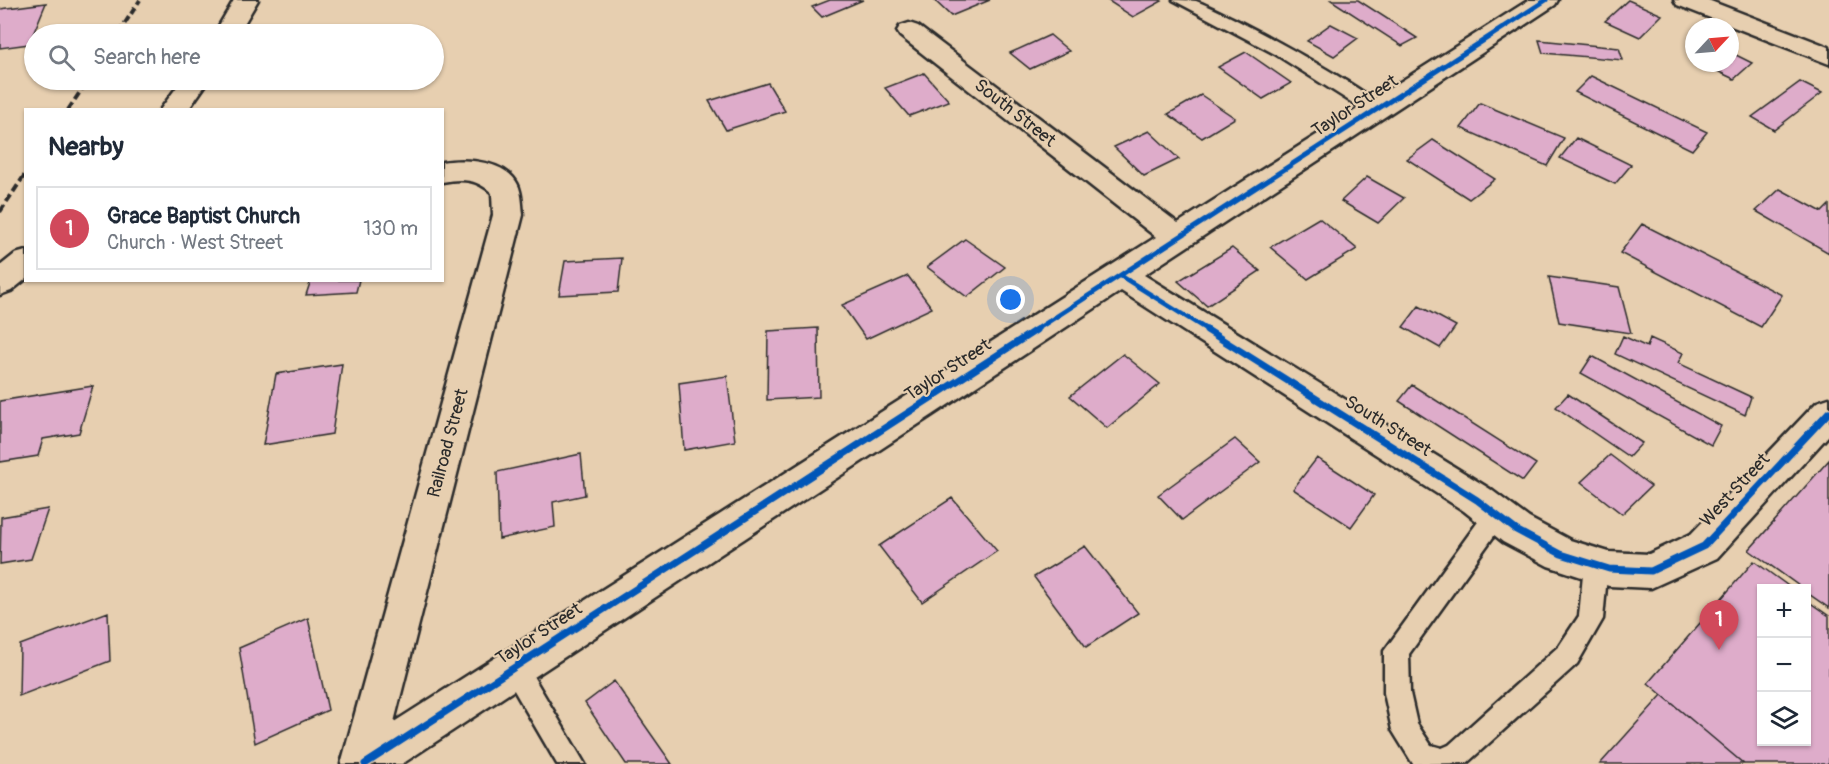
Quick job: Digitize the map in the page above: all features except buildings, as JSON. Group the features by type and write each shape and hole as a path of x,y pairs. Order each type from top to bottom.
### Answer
{"street":[{"path":"232,24 246,0"},
{"name":"Taylor Street","path":"364,764 1546,0"},
{"path":"1686,0 1829,56"},
{"name":"South Street","path":"909,31 1178,239"},
{"path":"175,108 188,90"},
{"name":"Railroad Street","path":"364,764 508,215 506,190 488,173 459,169 444,172"},
{"path":"0,283 24,264"},
{"name":"South Street","path":"1120,276 1477,500 1516,530 1561,554 1609,569 1651,571"},
{"name":"West Street","path":"1651,571 1704,546 1725,520 1829,412"}],"lane":[{"path":"1181,0 1237,25 1313,68 1376,110"},
{"path":"1496,515 1396,651 1397,693 1405,730 1423,756 1443,762 1458,754 1568,655 1591,619 1596,564"},
{"path":"514,668 572,764"}],"railway":[{"path":"124,24 140,0"},
{"path":"69,108 81,90"},
{"path":"0,212 24,176"}],"cycle path":[{"path":"365,764 1546,0"},
{"path":"1121,276 1477,500 1516,530 1561,554 1609,569 1651,571 1704,546 1829,412"}],"place":[{"name":"Grace Baptist Church","path":"1719,650"}]}
